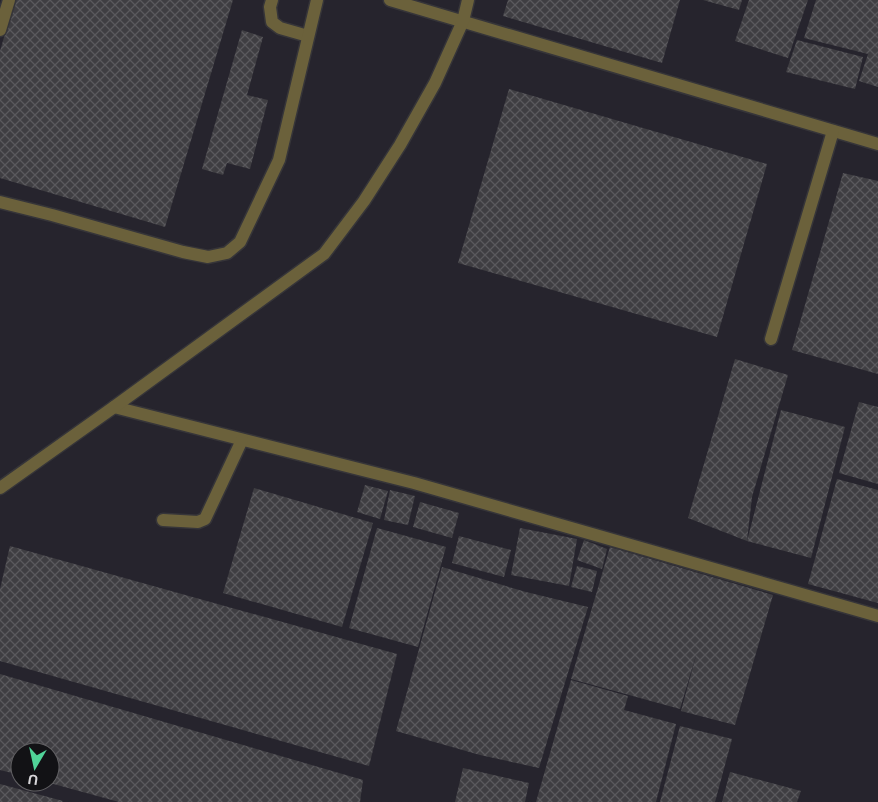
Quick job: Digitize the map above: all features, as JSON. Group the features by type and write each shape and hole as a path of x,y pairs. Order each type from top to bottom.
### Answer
{"lane":[{"path":"0,30 9,0"},
{"path":"272,0 270,7 272,22 280,28 308,36"},
{"path":"0,202 183,252 208,257 227,253 240,242 279,160 317,0"},
{"path":"390,0 878,144"},
{"path":"0,488 114,408 324,254 364,201 400,145 435,83 463,21 468,0"},
{"path":"770,339 833,131"},
{"path":"114,408 404,480 878,616"},
{"path":"163,520 198,522 205,519 242,440"}],"shaded area":[{"path":"0,0 878,0 878,802 0,802"}],"building":[{"path":"15,0 233,0 165,227 0,178 0,51"},
{"path":"508,0 680,0 662,63 503,16"},
{"path":"703,0 742,0 739,10"},
{"path":"749,0 808,0 788,58 735,41"},
{"path":"816,0 878,0 878,87 859,81 868,54 804,38"},
{"path":"242,30 263,37 247,95 268,100 250,169 227,163 223,175 202,169"},
{"path":"797,40 863,57 855,89 786,72"},
{"path":"509,89 767,164 717,337 458,263"},
{"path":"843,173 878,181 878,374 792,350"},
{"path":"735,359 788,375 752,497 747,541 688,518"},
{"path":"859,402 878,407 878,484 839,473"},
{"path":"781,410 845,427 811,558 747,541"},
{"path":"837,479 878,490 878,603 808,584"},
{"path":"365,485 388,491 380,519 357,512"},
{"path":"254,488 373,523 342,627 223,593"},
{"path":"390,490 415,496 408,525 384,520"},
{"path":"420,502 459,513 452,538 413,527"},
{"path":"377,528 446,547 418,647 349,628"},
{"path":"520,528 577,539 569,586 511,575"},
{"path":"459,536 511,550 504,577 452,563"},
{"path":"584,540 607,549 602,569 577,560"},
{"path":"10,546 397,654 369,766 0,661 0,589"},
{"path":"610,547 773,595 735,725 681,711 697,652 680,709 571,679"},
{"path":"577,566 597,571 592,592 571,587"},
{"path":"442,567 526,592 588,607 539,768 480,755 396,731"},
{"path":"0,674 363,780 360,802 119,802 60,786 60,742 10,742 10,772 0,770"},
{"path":"571,680 628,696 624,710 676,724 656,802 536,802"},
{"path":"680,726 732,739 715,802 660,802"},
{"path":"463,768 529,783 525,802 455,802"},
{"path":"730,772 801,791 797,802 722,802"},
{"path":"0,784 10,787 10,792 30,792 63,801 62,802 0,802"}]}
